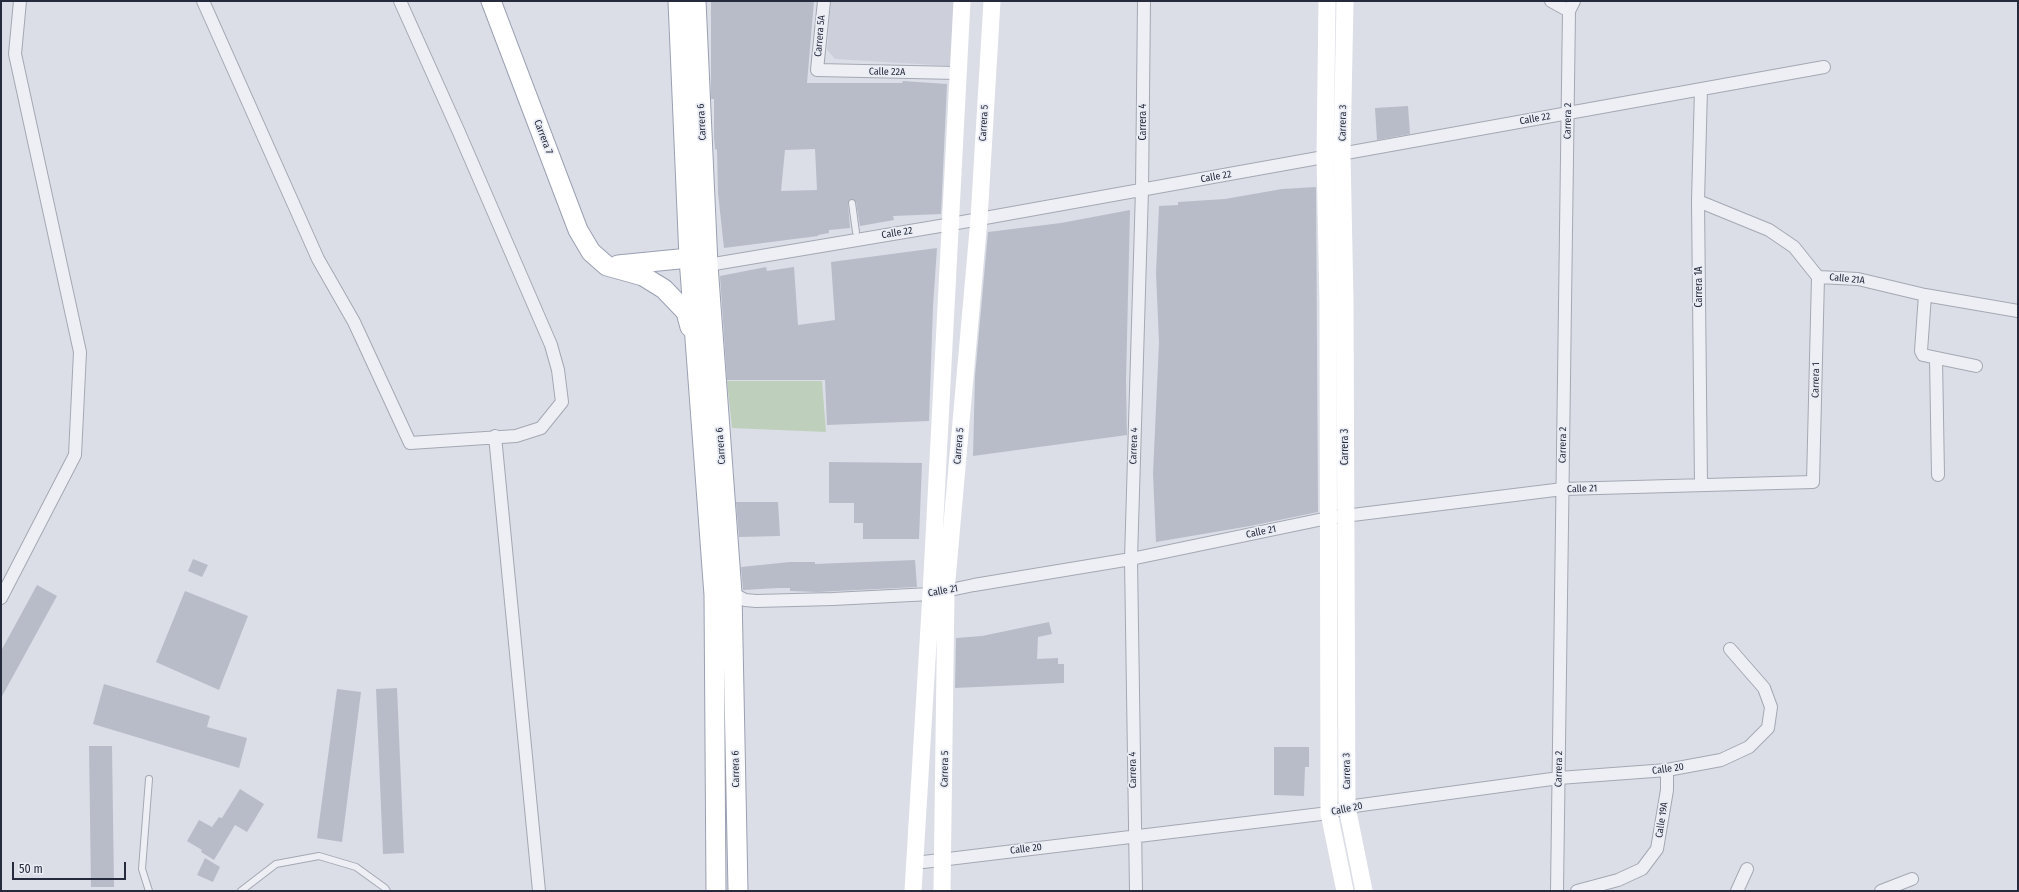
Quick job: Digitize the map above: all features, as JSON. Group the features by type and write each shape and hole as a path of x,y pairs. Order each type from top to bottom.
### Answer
{"main road":[{"name":"Carrera 7","path":"491,1 578,230 591,252 607,266"},
{"name":"Carrera 6","path":"678,1 689,258 696,346 723,594 716,891"},
{"name":"Carrera 6","path":"696,1 738,891"},
{"name":"Calle 22","path":"607,266 689,258 708,265"},
{"path":"607,266 643,276 664,289 686,312 696,346"}],"street":[{"path":"1,598 74,455 80,352 15,54 20,1"},
{"path":"203,1 318,259 354,322 410,443 495,436 516,436 541,428 562,402 558,370 548,338 458,130 400,1"},
{"name":"Carrera 5A","path":"817,70 824,1"},
{"name":"Carrera 5","path":"942,891 944,859 939,592 950,225 962,1"},
{"name":"Carrera 5","path":"913,891 939,592 979,219 992,1"},
{"name":"Carrera 4","path":"1136,891 1131,559 1142,190 1144,1"},
{"name":"Carrera 3","path":"1327,1 1325,157 1328,303 1328,518 1347,807 1364,891"},
{"name":"Carrera 3","path":"1344,1 1345,39 1342,154 1345,301 1345,516 1329,813 1345,891"},
{"path":"1551,1 1571,6"},
{"name":"Carrera 2","path":"1557,891 1568,113 1571,6"},
{"path":"1327,39 1345,39"},
{"name":"Calle 22","path":"708,265 950,225 1700,89 1824,68"},
{"name":"Calle 22A","path":"817,70 958,73"},
{"name":"Carrera 1A","path":"1700,89 1698,201 1701,486"},
{"name":"Calle 21A","path":"1698,201 1769,230 1794,247 1818,277 1858,279 1925,294 2018,311"},
{"name":"Carrera 1","path":"1813,482 1818,277"},
{"path":"1925,294 1921,351 1926,357 1976,366"},
{"path":"1328,303 1345,301"},
{"path":"1936,359 1938,474"},
{"path":"1328,423 1345,420"},
{"path":"495,436 539,891"},
{"name":"Calle 21","path":"723,594 756,601 833,599 939,592 1131,559 1328,518 1563,489 1813,482"},
{"name":"Calle 20","path":"915,863 1329,813 1347,807 1559,778 1667,770 1720,760 1749,747 1768,728 1771,708 1764,688 1730,649"},
{"name":"Calle 19A","path":"1577,891 1618,880 1642,869 1657,849 1667,790 1667,770"},
{"path":"1737,891 1747,869"},
{"path":"1881,891 1912,879"}],"lane":[{"path":"852,203 856,232"},
{"path":"149,779 142,869 149,891"},
{"path":"241,891 276,864 319,856 356,867 387,891"}],"shaded area":[{"path":"831,1 954,1 951,66 835,59 827,50"}],"green space":[{"path":"727,381 822,381 826,432 732,428"}],"building":[{"path":"711,1 814,1 807,83 902,83 903,81 947,84 941,214 893,216 894,220 860,226 856,202 851,199 848,203 850,228 829,230 829,233 818,236 724,248 718,193 717,150 715,149 714,138 714,99 711,99","holes":["815,149 817,190 781,191 785,150"]},
{"path":"1408,106 1410,134 1377,140 1375,108"},
{"path":"1316,187 1318,512 1250,526 1156,542 1153,474 1159,342 1156,273 1159,206 1178,205 1178,202 1225,199 1282,189"},
{"path":"1130,210 1126,381 1127,435 973,456 975,376 988,232 1061,223"},
{"path":"937,248 933,306 929,421 827,425 825,380 727,380 720,276 766,267 767,271 794,267 798,325 835,320 831,262"},
{"path":"829,462 922,463 919,539 863,539 863,523 854,523 854,503 829,503"},
{"path":"736,502 778,502 780,536 739,537"},
{"path":"193,559 208,565 202,577 188,571"},
{"path":"915,560 917,587 818,592 790,591 790,588 743,590 741,567 790,562 815,562 815,564"},
{"path":"37,585 57,596 1,698 1,651"},
{"path":"185,591 248,616 219,690 156,662"},
{"path":"1049,622 1052,634 1038,637 1037,659 1058,658 1058,664 1064,664 1064,683 955,688 956,638 982,636"},
{"path":"104,684 210,716 207,727 247,738 239,768 93,724"},
{"path":"397,688 404,853 383,854 376,689"},
{"path":"337,689 361,692 342,842 317,838"},
{"path":"89,746 112,746 114,887 91,887"},
{"path":"1274,747 1309,747 1309,767 1305,767 1304,796 1274,795"},
{"path":"240,789 264,804 247,832 235,825 214,860 201,852 202,850 187,841 199,820 212,827 219,817 222,818"},
{"path":"205,858 220,867 213,882 197,875"}]}
